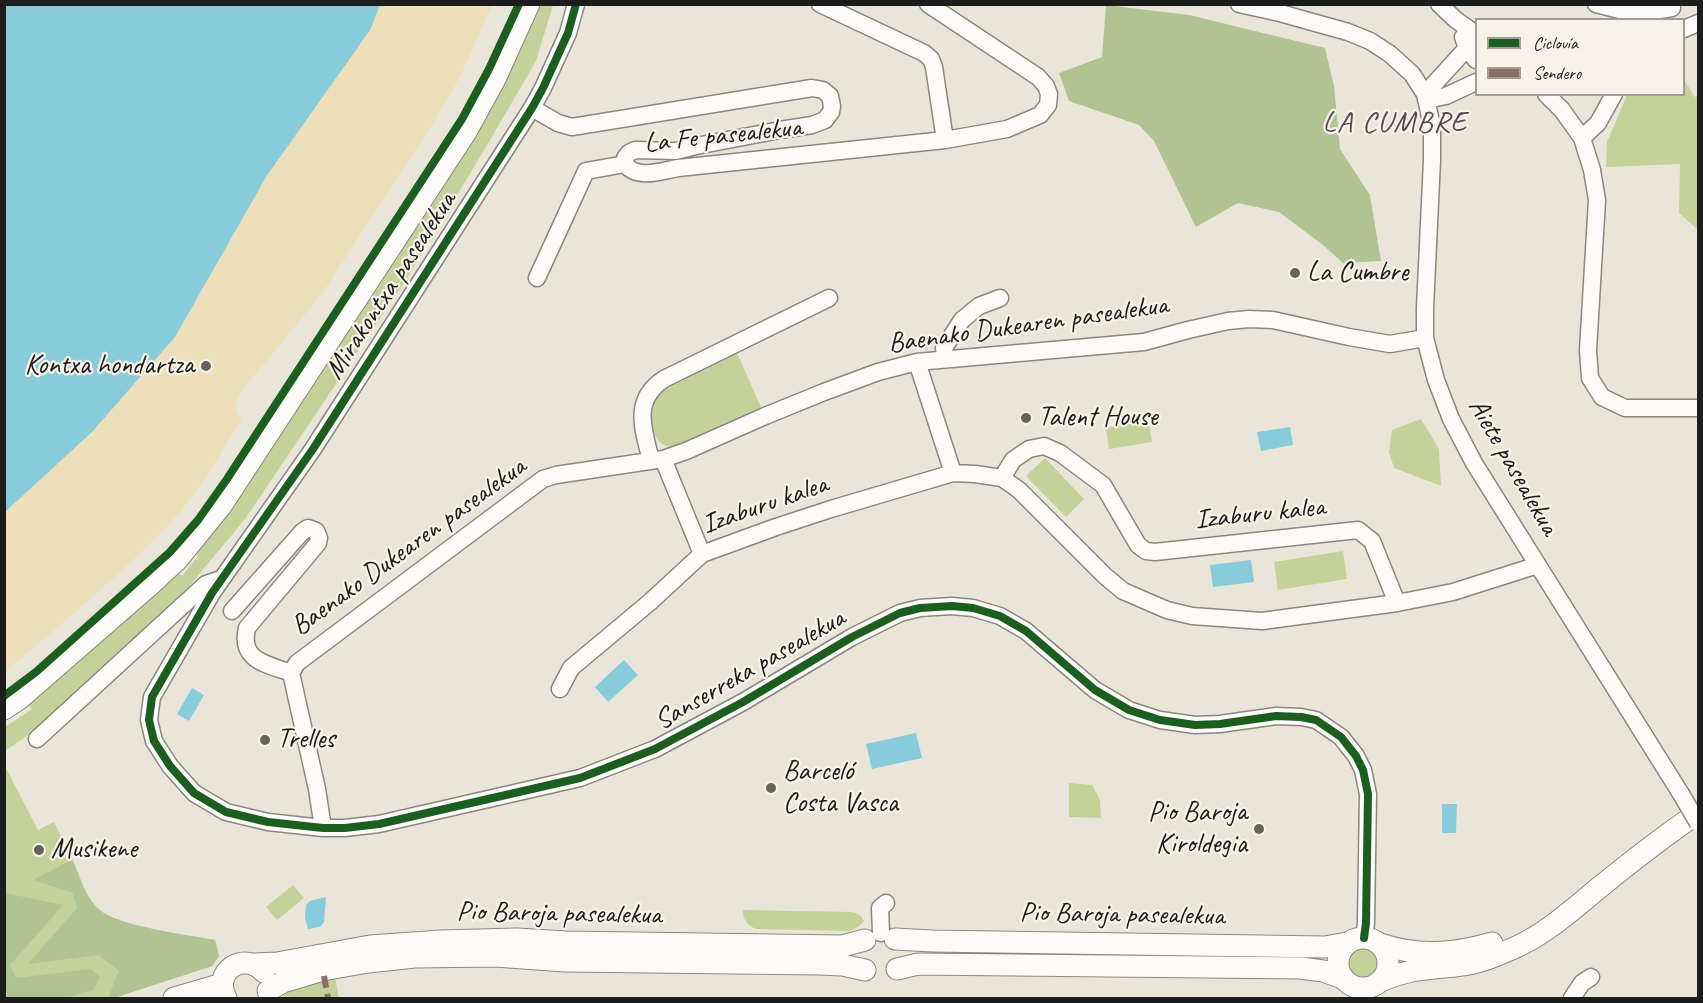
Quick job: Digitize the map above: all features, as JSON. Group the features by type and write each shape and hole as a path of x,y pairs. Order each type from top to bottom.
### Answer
{"main road":[{"name":"Mirakontxa pasealekua","path":"4,709 19,699 151,584 178,558 221,506 466,132 495,79 529,4"},
{"name":"Pio Baroja pasealekua","path":"224,991 223,978 231,968 242,963 277,963 370,946 441,941 517,939 566,942 842,945 881,937 915,941 1325,947 1364,942 1409,952 1441,952 1479,946 1514,935 1529,927 1551,913 1613,863 1690,797"},
{"path":"1381,981 1389,962 1388,956 1364,942 1340,954 1338,960 1340,972 1354,988 1368,988 1392,976 1414,970 1464,965 1500,954 1550,928 1645,850 1698,813"},
{"path":"881,937 899,943 902,959 897,969 881,977 870,974 860,961 860,950 881,937"},
{"name":"Pio Baroja pasealekua","path":"266,995 283,982 323,970 415,957 495,956 565,961 819,964 842,965 865,970"},
{"path":"254,964 267,978 266,995"},
{"name":"Pio Baroja pasealekua","path":"897,969 918,964 1301,968 1323,971 1354,988"},
{"path":"174,999 224,991"}],"street":[{"name":"Mirakontxa pasealekua","path":"37,739 206,584 222,579 313,449 532,108 568,33 576,4"},
{"path":"820,4 924,53 931,59 945,140"},
{"name":"La Fe pasealekua","path":"532,108 558,123 572,127 812,88 823,90 830,96 831,112 825,120 812,125 696,146 676,152 635,150 625,158 625,164 635,173 945,140 1008,129 1040,115 1048,105 1049,94 1046,86 1038,77 928,4"},
{"path":"1239,4 1281,13 1370,40 1412,74 1426,97"},
{"path":"1426,97 1446,72 1474,46 1456,20 1439,4"},
{"path":"1596,4 1635,14 1644,9 1672,8"},
{"path":"1412,74 1429,75 1446,72"},
{"path":"1426,97 1446,96 1470,85"},
{"path":"1431,126 1444,107 1470,85"},
{"path":"1548,96 1562,110 1582,138 1592,170 1597,200 1588,350 1590,378 1602,397 1625,408 1698,408"},
{"path":"1582,138 1598,123 1613,96"},
{"name":"Aiete pasealekua","path":"1426,97 1431,126 1432,160 1425,338 1436,380 1451,419 1474,463 1690,797 1698,823"},
{"path":"537,278 586,171 625,164"},
{"path":"702,554 643,426 642,412 647,395 653,386 664,379 829,298"},
{"path":"945,358 944,348 962,320 979,306 1000,298"},
{"name":"Baenako Dukearen pasealekua","path":"323,828 317,789 291,673 297,663 543,479 556,475 657,460 686,451 824,392 878,372 917,362 1144,342 1228,321 1249,320 1273,320 1390,344 1425,338"},
{"path":"917,362 953,473"},
{"name":"Izaburu kalea","path":"1002,478 1012,460 1029,449 1044,446 1060,453 1103,485 1138,544 1146,550 1155,552 1358,530 1372,541 1397,603"},
{"name":"Izaburu kalea","path":"560,689 571,668 650,602 702,554 809,516 953,473 1002,478 1019,490 1105,576 1124,591 1167,610 1192,616 1262,621 1397,603 1453,592 1538,565"},
{"path":"232,611 302,532 308,528 316,531 319,538 318,543 247,628 244,638 251,656 262,663 291,673"},
{"name":"Sanserreka pasealekua","path":"222,579 152,697 149,720 154,741 170,766 194,794 226,812 268,822 345,828 379,824 580,778 655,749 743,702 852,637 900,612 952,606 973,608 1000,616 1026,631 1095,690 1129,710 1160,720 1195,724 1220,724 1276,716 1301,717 1316,720 1341,737 1360,763 1368,794 1364,942"},
{"path":"881,937 880,908 886,903"},
{"path":"1572,999 1582,983 1591,977"}],"green space":[{"path":"537,5 553,5 536,61 406,280 245,519 176,602 41,726 5,751 5,727 32,709 28,703 176,572 182,576 198,556 196,552"},
{"path":"1106,5 1189,15 1325,48 1334,86 1340,149 1370,195 1381,261 1343,263 1279,212 1238,203 1196,227 1154,141 1139,125 1069,101 1059,73 1102,57"},
{"path":"1685,82 1695,97 1698,95 1698,230 1679,213 1680,164 1606,167 1607,142 1627,96 1685,96"},
{"path":"737,353 761,407 674,446 666,446 659,442 652,424 653,404 658,395"},
{"path":"1421,419 1439,449 1441,486 1394,468 1389,452 1392,430"},
{"path":"1148,420 1152,442 1109,449 1106,428"},
{"path":"1045,458 1084,499 1066,517 1026,476"},
{"path":"1343,551 1347,579 1278,590 1274,562"},
{"path":"4,764 38,830 54,822 86,892 99,909 108,915 136,925 215,940 219,956 212,966 114,998 5,998"},
{"path":"1069,783 1092,785 1100,800 1101,818 1069,817"},
{"path":"72,860 86,892 98,909 107,915 136,925 215,940 219,956 212,966 108,998 119,971 99,955 28,964 77,908 73,893 33,880"},
{"path":"293,885 304,898 277,920 266,907"},
{"path":"5,893 63,905 10,965 16,978 90,969 100,977 93,990 66,998 5,998"},
{"path":"743,910 851,912 862,917 864,921 849,931 756,929 746,922"},
{"path":"1363,946 1374,951 1379,962 1374,973 1363,978 1352,973 1347,962 1352,951"},
{"path":"335,976 339,998 282,998 293,986"}],"sand":[{"path":"232,5 492,5 460,77 430,128 321,295 238,395 236,408 242,420 191,498 171,522 131,561 5,672 4,404"}],"water":[{"path":"5,4 380,5 370,30 266,177 175,337 92,432 5,512"},
{"path":"1290,427 1293,445 1261,451 1257,432"},
{"path":"1251,560 1254,582 1213,587 1210,565"},
{"path":"624,660 638,675 608,702 595,687"},
{"path":"192,688 204,695 189,721 177,714"},
{"path":"916,733 922,758 872,769 866,744"},
{"path":"1442,804 1457,804 1456,833 1442,833"},
{"path":"326,897 324,922 320,927 308,929 305,918 306,905 310,901"}],"marked path":[{"path":"324,976 328,998"}],"cycle path":[{"path":"4,696 36,672 170,552 198,520 462,119 489,69 519,4"},
{"path":"576,4 568,33 532,108 313,449 212,593 152,697 149,720 154,741 170,766 194,793 226,812 268,822 323,828 379,824 580,778 655,749 743,702 852,637 900,613 920,608 952,606 973,608 1000,616 1026,631 1095,690 1129,710 1160,720 1195,725 1276,716 1301,717 1316,720 1341,737 1356,756 1363,770 1368,794 1364,938"}],"place":[{"name":"La Cumbre","path":"1295,273"},
{"name":"Kontxa hondartza","path":"206,366"},
{"name":"Talent House","path":"1026,418"},
{"name":"Trelles","path":"265,740"},
{"name":"Barceló Costa Vasca","path":"771,788"},
{"name":"Pio Baroja Kiroldegia","path":"1259,829"},
{"name":"Musikene","path":"39,850"}],"district":[{"name":"LA CUMBRE","path":"1395,123"}]}
